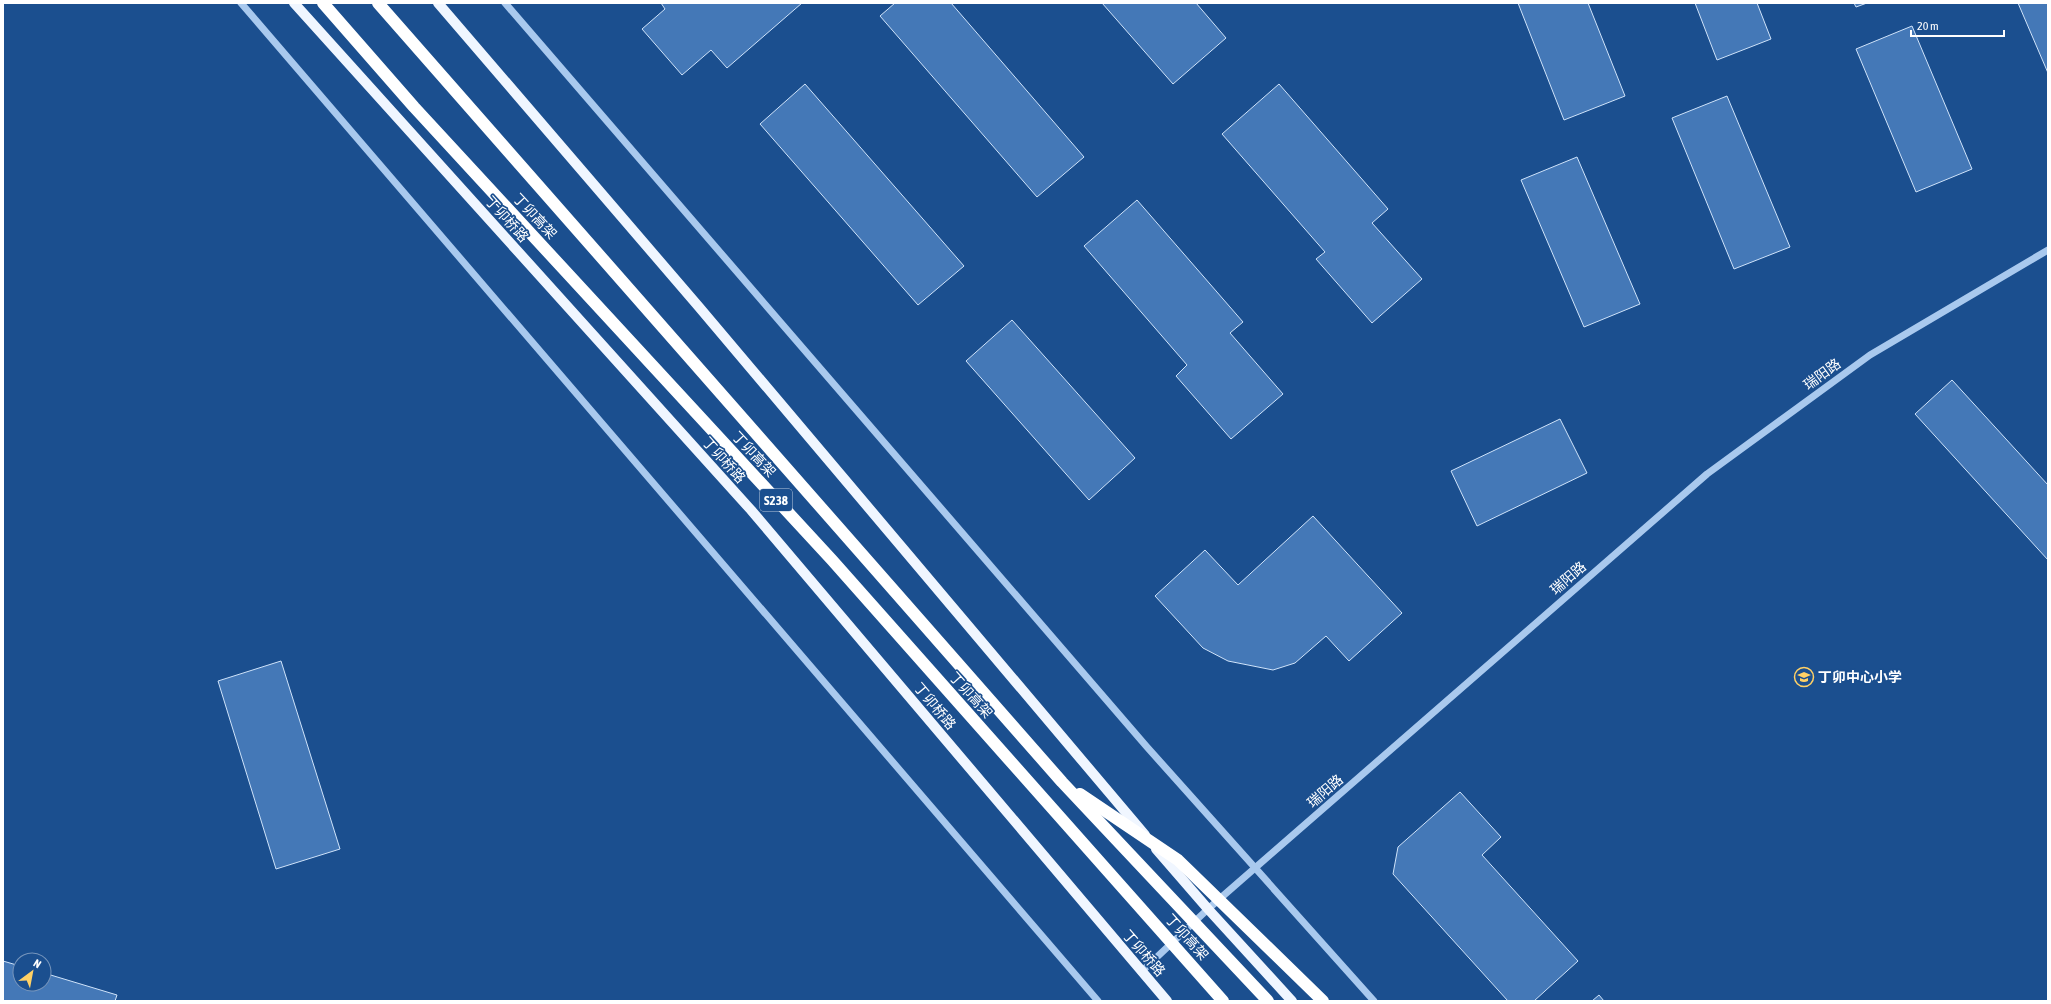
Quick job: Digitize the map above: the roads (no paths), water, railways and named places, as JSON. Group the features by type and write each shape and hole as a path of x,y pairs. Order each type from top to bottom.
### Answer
{"highway":[{"name":"丁卯高架","path":"323,3 414,107 832,560 1223,1001"},
{"name":"丁卯高架","path":"378,3 1062,782 1268,1001"},
{"path":"1062,782 1178,860 1323,1001"}],"main road":[{"name":"丁卯桥路","path":"294,3 750,510 1167,1001"},
{"path":"438,3 704,313 1208,909 1292,1001"}],"street":[{"path":"240,3 1098,1001"},
{"path":"505,3 1255,869 1374,1001"},
{"name":"瑞阳路","path":"1141,972 1208,909 1707,474 1870,355 2048,250"}],"place":[{"name":"丁卯中心小学","path":"1804,677"}]}
